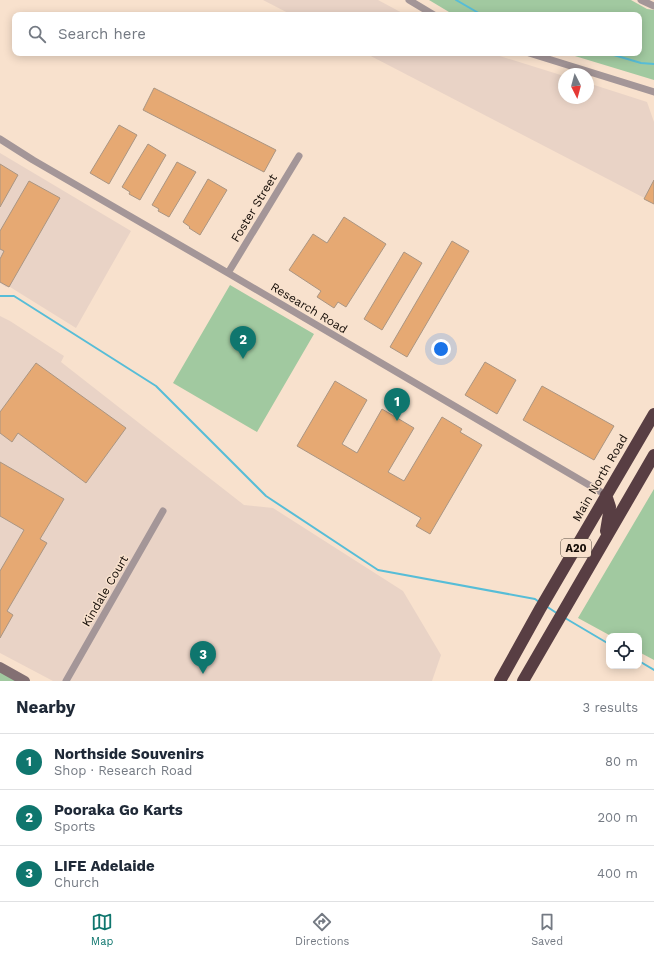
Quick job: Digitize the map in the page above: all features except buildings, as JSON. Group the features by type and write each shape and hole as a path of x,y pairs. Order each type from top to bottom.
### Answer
{"highway":[{"name":"Main North Road","path":"500,681 543,604 654,414"},
{"name":"A20","path":"523,681 654,455"},
{"path":"606,495 613,497 617,496 636,486"},
{"path":"605,538 610,507 606,495"}],"street":[{"path":"409,0 429,12"},
{"path":"641,0 654,6"},
{"path":"539,56 654,92"},
{"name":"Research Road","path":"0,139 32,160 228,273 606,495"},
{"name":"Foster Street","path":"228,273 299,156"},
{"name":"Kindale Court","path":"66,681 163,511"},
{"path":"0,667 25,681"}],"shaded area":[{"path":"263,0 378,0 400,12 286,12"},
{"path":"371,56 500,56 558,74 558,104 594,104 594,85 647,102 654,122 654,203"},
{"path":"0,153 131,231 76,328 10,287 6,287 0,283"},
{"path":"0,316 64,356 61,362 244,505 273,508 403,591 441,655 432,681 53,681 0,653"}],"green space":[{"path":"429,0 631,0 647,9 654,10 654,80 575,56 642,56 642,12 449,12"},
{"path":"230,285 314,334 257,432 173,383"},
{"path":"654,489 654,660 642,654 642,633 606,633 578,618"},
{"path":"0,666 25,681 0,681"}],"waterway":[{"path":"456,0 477,12"},
{"path":"617,56 641,63 654,64"},
{"path":"0,296 14,296 156,386 266,496 378,570 535,599 539,602"},
{"path":"546,606 558,614"},
{"path":"565,618 606,642"},
{"path":"642,663 654,670"}],"place":[{"name":"Pooraka Go Karts","path":"243,359"},
{"name":"Northside Souvenirs","path":"397,421"},
{"name":"LIFE Adelaide","path":"203,674"}]}
